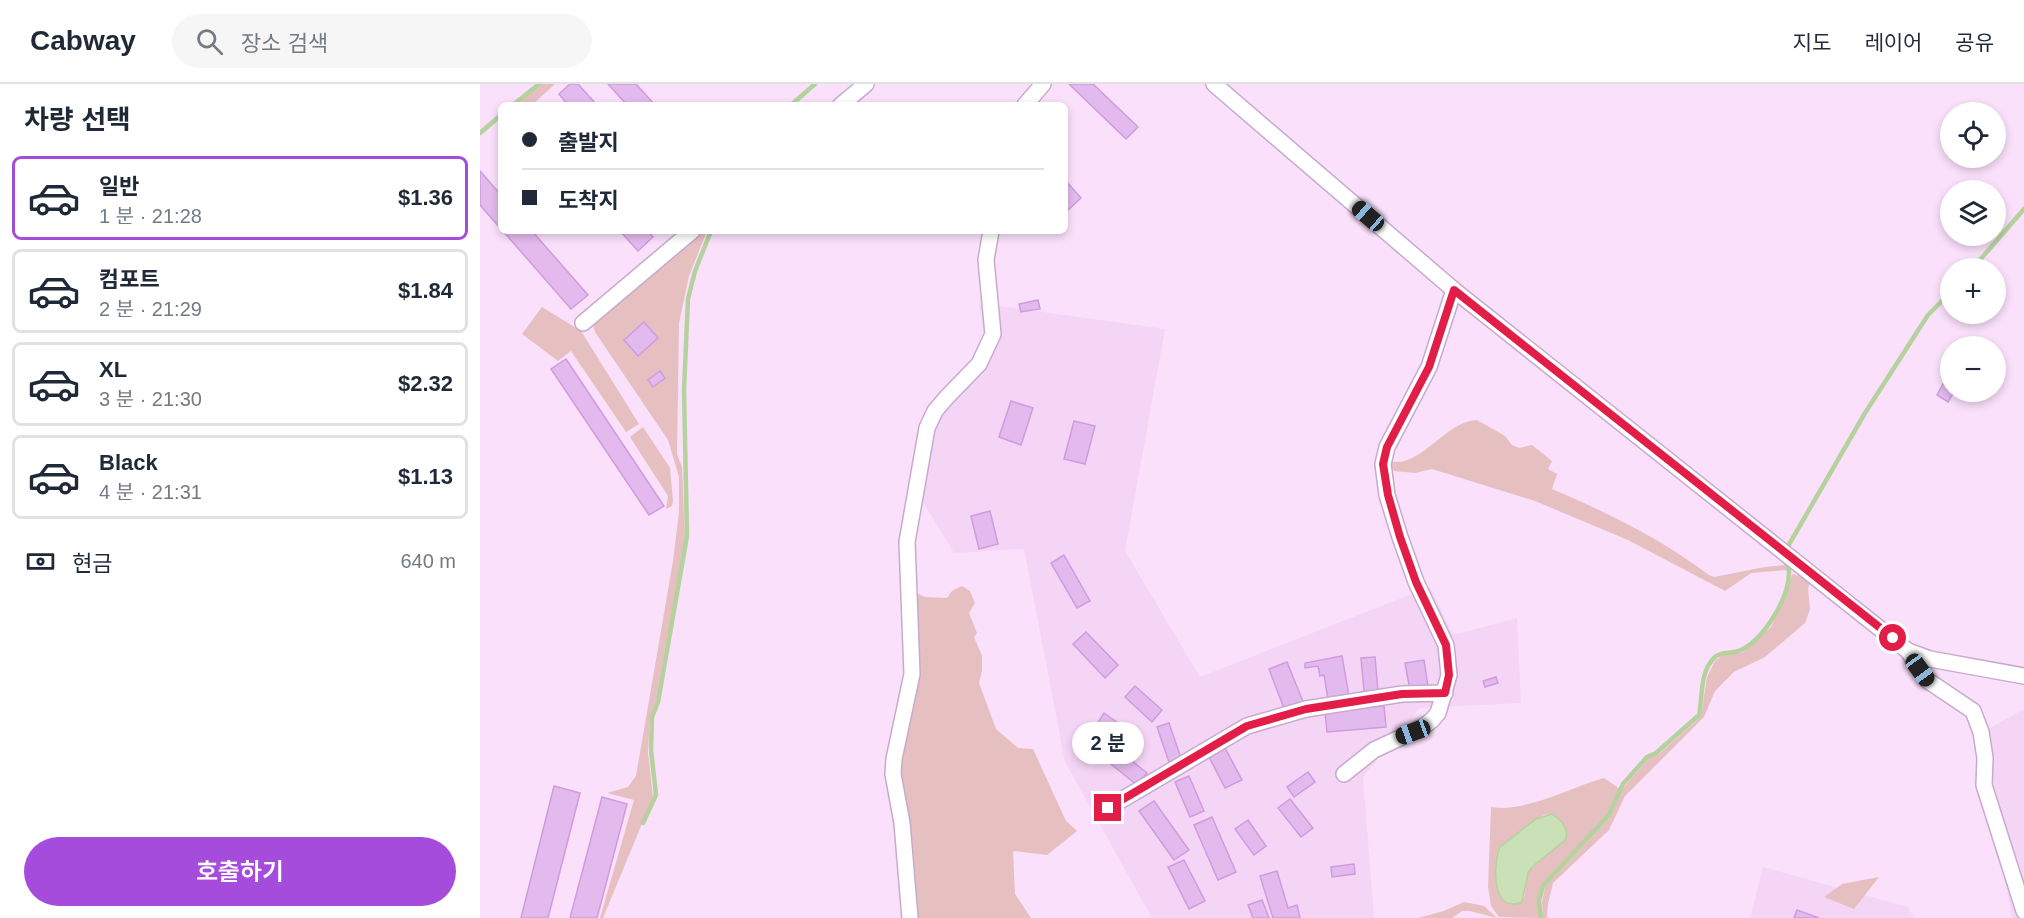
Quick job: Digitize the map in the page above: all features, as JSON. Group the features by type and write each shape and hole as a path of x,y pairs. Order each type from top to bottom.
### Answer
{"street":[{"path":"845,102 866,84"},
{"path":"1028,102 1043,84"},
{"path":"1214,84 1454,290 1908,651 1927,680 1973,711 1981,732 1985,758 1984,785 2024,911"},
{"path":"583,323 688,234"},
{"path":"910,918 902,824 893,774 894,759 912,674 907,542 927,428 935,411 980,364 993,334 986,260 990,234"},
{"path":"1344,774 1374,750 1423,727 1438,713 1445,693 1449,675 1446,645 1416,582 1400,537 1388,495 1383,464 1387,447 1429,367 1454,290"},
{"path":"1908,651 1930,659 2024,676"},
{"path":"1108,808 1247,726 1306,709 1402,694 1445,693"}],"shaded area":[{"path":"542,84 555,84 535,102 520,102"},
{"path":"698,234 706,234 689,276 679,323 677,454 682,467 685,538 656,702 650,717 648,752 653,797 603,918 600,918 634,800 607,793 628,787 636,776 673,561 679,512 679,477 668,440 595,332 593,325"},
{"path":"979,303 1165,329 1125,551 1200,677 1430,587 1453,635 1517,618 1521,703 1420,708 1363,777 1374,918 1152,918 1065,762 1024,549 954,553 911,482 927,412 986,351"},
{"path":"542,307 581,331 639,424 626,432 571,351 558,361 522,334"},
{"path":"1477,420 1505,436 1512,445 1519,448 1532,445 1552,461 1548,469 1557,474 1552,489 1633,527 1709,575 1714,577 1785,565 1787,570 1751,573 1725,591 1628,540 1535,501 1432,469 1415,473 1394,471 1387,461 1399,462 1411,459 1453,429"},
{"path":"643,427 670,468 673,501 672,506 666,509 668,496 630,437"},
{"path":"1792,574 1812,579 1808,588 1810,609 1805,623 1765,657 1734,672 1715,691 1704,717 1625,796 1609,830 1553,883 1547,918 1543,918 1542,902 1545,887 1611,816 1624,787 1649,758 1659,754 1697,720 1702,710 1707,677 1715,661 1724,654 1742,653 1771,627 1789,587"},
{"path":"962,586 970,591 975,603 969,613 977,633 974,637 982,656 979,683 996,729 1018,748 1033,749 1066,821 1077,831 1047,855 1013,851 1015,894 1031,918 915,918 898,780 912,591 925,597 947,598 952,591"},
{"path":"2024,709 2024,918 2012,918 1977,735"},
{"path":"1604,778 1620,789 1608,814 1542,885 1538,901 1540,918 1499,917 1491,906 1488,887 1491,807 1504,808 1533,803","holes":["1551,814 1540,859 1528,873 1524,899 1496,882 1498,852 1506,842 1544,815"]},
{"path":"1552,814 1565,829 1565,840 1532,867 1528,873 1522,902 1512,904 1504,901 1497,886 1496,875 1500,847 1536,819"},
{"path":"1763,867 1908,907 1914,918 1750,918"},
{"path":"1879,877 1854,909 1824,897 1842,884"},
{"path":"1464,902 1484,906 1497,918 1462,911 1452,918 1418,918 1444,911"}],"building":[{"path":"570,84 578,84 594,102 566,102 559,94"},
{"path":"608,84 636,84 652,102 624,102"},
{"path":"1069,84 1093,84 1138,127 1126,139"},
{"path":"480,171 498,192 498,226 480,205"},
{"path":"1068,183 1081,198 1068,210"},
{"path":"506,234 535,234 588,295 571,309"},
{"path":"623,234 650,234 653,237 638,251"},
{"path":"1038,300 1040,309 1021,312 1019,304"},
{"path":"644,322 658,338 638,356 624,340"},
{"path":"566,359 664,506 649,515 551,369"},
{"path":"660,371 665,378 653,387 648,380"},
{"path":"1011,401 1033,408 1021,445 999,437"},
{"path":"1074,421 1095,426 1085,464 1064,459"},
{"path":"990,511 998,544 979,549 971,516"},
{"path":"1064,555 1090,601 1077,608 1051,563"},
{"path":"1086,632 1118,665 1105,678 1073,644"},
{"path":"1342,656 1349,696 1328,699 1324,675 1320,676 1318,666 1305,668 1305,663"},
{"path":"1375,657 1378,691 1364,692 1361,658"},
{"path":"1424,660 1428,687 1410,690 1405,663"},
{"path":"1287,662 1304,704 1285,711 1269,669"},
{"path":"1496,677 1498,683 1485,687 1483,681"},
{"path":"1135,686 1162,710 1152,722 1125,697"},
{"path":"1384,706 1386,727 1327,732 1325,712"},
{"path":"1104,713 1131,732 1124,743 1097,724"},
{"path":"1169,723 1181,758 1169,762 1157,727"},
{"path":"1116,748 1147,773 1137,785 1106,760"},
{"path":"1225,748 1242,780 1225,788 1209,757"},
{"path":"1308,772 1315,782 1294,797 1287,787"},
{"path":"1189,776 1204,811 1190,817 1175,782"},
{"path":"554,786 580,793 548,918 521,918"},
{"path":"602,797 627,804 597,918 570,918"},
{"path":"1290,799 1313,828 1301,837 1278,808"},
{"path":"1154,801 1189,850 1174,860 1139,811"},
{"path":"1212,817 1236,872 1218,880 1194,825"},
{"path":"1248,820 1266,846 1254,855 1235,829"},
{"path":"1184,860 1205,901 1189,909 1168,867"},
{"path":"1354,864 1355,874 1332,877 1331,867"},
{"path":"1277,871 1288,908 1297,905 1300,918 1273,918 1260,876"},
{"path":"1262,900 1269,918 1253,918 1248,905"},
{"path":"1797,910 1819,918 1794,918"}],"waterway":[{"path":"517,102 539,84"},
{"path":"794,102 815,84"},
{"path":"480,133 498,118"},
{"path":"1982,258 2024,209"},
{"path":"643,823 656,795 651,750 652,717 658,702 687,536 684,390 688,299 695,271 710,234"},
{"path":"1787,548 1865,413 1928,315 1940,303"},
{"path":"1541,918 1539,901 1543,886 1609,815 1623,784 1647,757 1656,753 1699,715 1702,684 1710,663 1718,655 1738,651 1750,645 1774,617 1788,583 1789,571 1785,560"}],"route":[{"path":"1108,808 1247,726 1306,709 1402,694 1445,693 1449,675 1446,645 1416,582 1400,537 1388,495 1383,464 1387,447 1429,367 1454,290 1893,638"}]}
